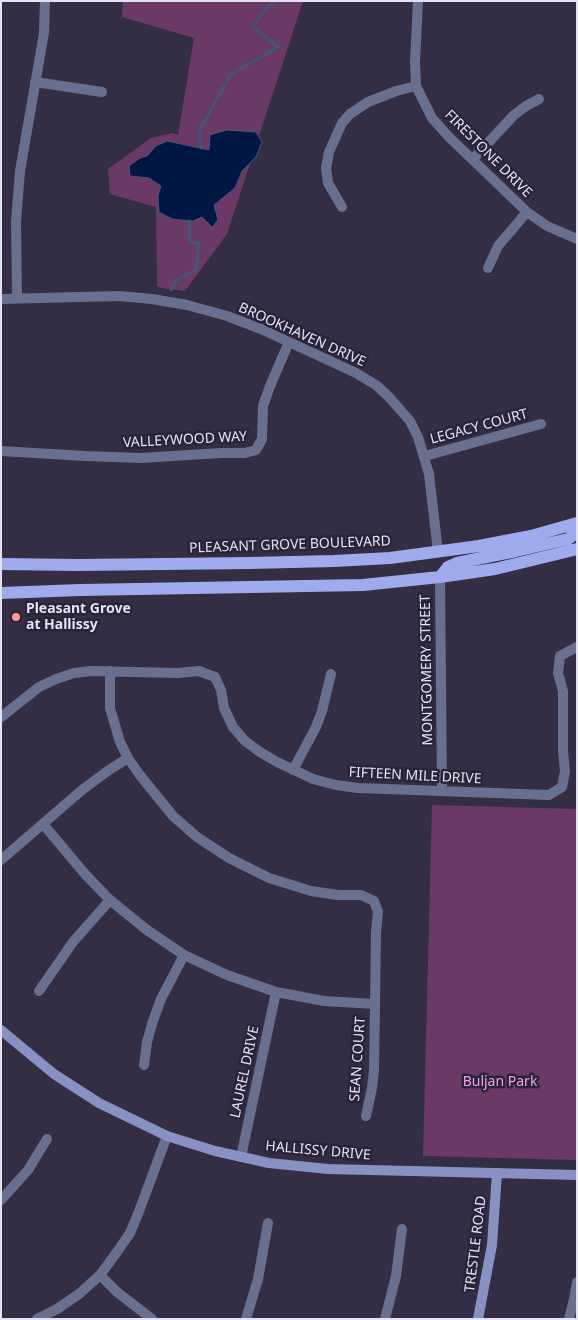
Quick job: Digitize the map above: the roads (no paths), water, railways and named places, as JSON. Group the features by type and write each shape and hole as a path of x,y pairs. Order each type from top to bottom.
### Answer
{"main road":[{"name":"PLEASANT GROVE BOULEVARD","path":"1,564 86,565 334,561 390,558 479,546 577,523"},
{"path":"440,578 448,566 568,539 577,532"},
{"path":"1,593 334,586 440,578 495,569 577,549"}],"street":[{"path":"17,298 16,222 19,188 44,33 45,1"},
{"name":"FIRESTONE DRIVE","path":"418,1 415,63 416,86 432,118 449,137 527,212 547,226 577,239"},
{"path":"35,82 102,92"},
{"path":"342,206 328,184 326,168 329,152 342,123 350,114 368,102 396,91 416,86"},
{"path":"473,159 514,115 539,99"},
{"path":"488,268 498,246 527,212"},
{"name":"BROOKHAVEN DRIVE","path":"1,299 120,296 187,305 227,316 356,373 389,397 410,421 418,437 429,474 438,552"},
{"name":"VALLEYWOOD WAY","path":"1,450 94,457 141,458 245,453 256,450 262,439 263,406 289,342"},
{"name":"LEGACY COURT","path":"425,456 541,424"},
{"name":"MONTGOMERY STREET","path":"440,578 442,792"},
{"name":"FIFTEEN MILE DRIVE","path":"1,718 39,687 74,673 91,671 178,673 199,671 214,677 221,690 224,708 233,727 245,740 260,752 313,779 358,788 549,795 562,787 565,771 563,691 558,673 560,656 577,646"},
{"name":"SEAN COURT","path":"110,672 113,721 128,758 154,794 173,816 197,837 229,858 269,878 311,891 338,895 361,895 374,901 378,912 374,1070 366,1116"},
{"path":"293,770 316,727 331,674"},
{"path":"1,860 82,790 128,758"},
{"path":"43,824 85,874 110,900 147,930 184,955 227,975 276,992 324,1000 375,1004"},
{"path":"39,991 73,942 110,900"},
{"path":"144,1065 147,1042 161,999 184,955"},
{"name":"LAUREL DRIVE","path":"241,1157 276,992"},
{"name":"HALLISSY DRIVE","path":"1,1030 35,1059 74,1088 112,1110 167,1136 241,1157 294,1166 328,1169 577,1175"},
{"path":"37,1319 79,1294 100,1275 117,1252 130,1233 167,1136"},
{"path":"1,1200 28,1170 47,1139"},
{"name":"TRESTLE ROAD","path":"478,1319 492,1245 497,1173"},
{"path":"246,1319 258,1279 268,1222"},
{"path":"385,1319 396,1276 402,1229"},
{"path":"100,1275 152,1319"},
{"path":"569,1319 577,1282"}],"water":[{"path":"227,130 256,132 262,142 256,157 242,171 235,188 214,205 218,220 212,227 202,217 193,221 172,219 159,212 158,196 161,186 149,178 130,176 129,166 140,158 147,156 156,146 167,141 209,150 210,135"}],"waterway":[{"path":"201,148 200,130 230,75 278,47 253,27 266,8 275,1"},
{"path":"171,290 176,281 196,269 199,243 190,243 189,221"}],"place":[{"name":"Pleasant Grove at Hallissy","path":"16,617"}],"park label":[{"name":"Buljan Park","path":"500,1082"}]}
